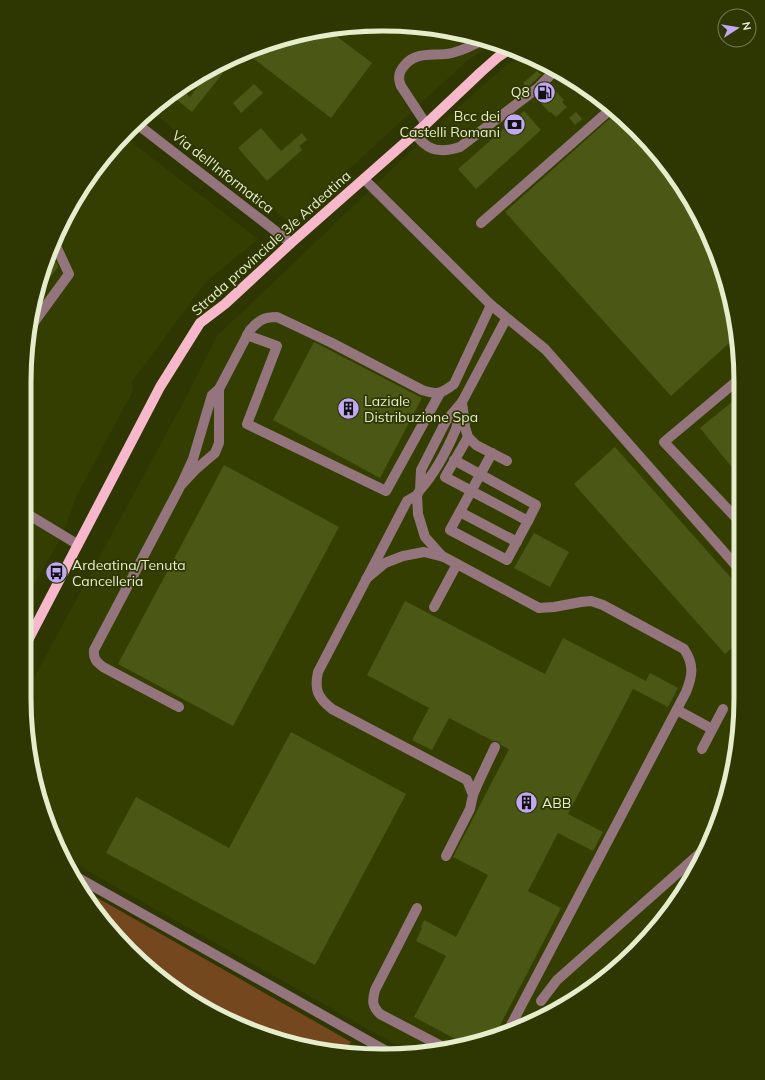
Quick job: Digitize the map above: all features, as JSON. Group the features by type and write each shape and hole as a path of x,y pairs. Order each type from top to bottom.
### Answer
{"main road":[{"name":"Strada provinciale 3/e Ardeatina","path":"31,634 160,387 200,323 225,304 291,243 426,124 481,72 504,53"}],"street":[{"path":"426,124 401,86 399,81 401,70 407,62 415,57 451,53 476,44"},
{"path":"414,134 429,147 443,150 460,147 539,87 551,74"},
{"path":"481,223 607,112"},
{"name":"Via dell'Informatica","path":"141,127 291,243"},
{"path":"364,179 506,319 545,349 734,563"},
{"path":"37,317 69,274 58,249"},
{"path":"179,707 103,667 96,661 94,650 181,485 193,458 212,395 218,389 247,335 256,323 266,317 277,317 332,343 422,390 433,394 440,393 454,384 492,305"},
{"path":"444,557 425,537 418,514 421,470 446,421 462,402 506,319"},
{"path":"247,335 277,346 247,424 386,491 440,393"},
{"path":"734,383 664,442 734,516"},
{"path":"181,485 195,470 215,453 219,443 218,389"},
{"path":"462,402 465,427 468,437 476,445 507,461"},
{"path":"468,437 445,477 528,521"},
{"path":"454,460 480,475 536,505 507,560 450,530 471,491 480,475 492,453"},
{"path":"419,493 407,501 318,672 316,682 317,692 322,702 332,710 467,780 478,783"},
{"path":"460,512 517,542"},
{"path":"31,516 77,544"},
{"path":"366,579 385,562 403,556 424,552 444,557 539,608 591,601 603,605 684,649 691,663 691,680 512,1024"},
{"path":"434,607 457,564"},
{"path":"702,749 723,709"},
{"path":"676,710 712,729"},
{"path":"446,856 470,809 473,795 495,748"},
{"path":"467,780 473,795"},
{"path":"541,1001 557,980 696,857"},
{"path":"82,880 383,1049"},
{"path":"417,908 375,990 372,1003 374,1008 380,1014 438,1044"}],"shaded area":[{"path":"360,32 405,32 451,38 487,47 466,62 290,223 156,114 187,90 227,67 270,50 314,38"},
{"path":"519,59 558,78 578,90 614,118 631,134 647,151 675,187 698,227 715,270 722,292 731,337 734,382 734,698 731,743 722,788 698,853 675,893 647,929 614,962 578,990 538,1013 517,1022 473,1037 451,1042 401,1048 72,862 58,832 43,788 34,743 31,683 184,401 217,336 431,132 506,65"},
{"path":"128,140 258,239 206,282 132,382 133,391 77,495 61,538 31,590 31,382 34,337 43,292 67,227 90,187"},
{"path":"91,894 351,1042 348,1047 292,1037 248,1022 207,1002 187,990 151,962 118,929"},
{"path":"351,1042 362,1048 360,1048 348,1047"}],"building":[{"path":"334,34 372,63 331,118 251,57 292,43"},
{"path":"220,71 223,73 192,112 176,99 184,92 190,97 200,84 199,83"},
{"path":"537,71 541,75 527,88 523,83"},
{"path":"254,84 263,93 241,113 233,103"},
{"path":"550,85 564,100 562,102 567,107 556,117 551,112 550,113 536,98"},
{"path":"524,111 541,130 476,189 458,169"},
{"path":"576,112 582,119 575,125 569,118"},
{"path":"612,117 647,151 675,187 698,227 722,292 731,341 671,396 505,212"},
{"path":"261,128 281,151 302,133 307,140 299,146 302,150 267,181 238,148"},
{"path":"53,261 57,263 58,267 46,283"},
{"name":"Laziale Distribuzione Spa","path":"314,342 422,398 380,478 273,420"},
{"path":"734,400 734,470 700,428"},
{"path":"615,447 734,581 734,646 725,654 574,484"},
{"path":"224,465 339,527 233,726 118,664"},
{"path":"534,533 569,552 550,587 514,568"},
{"name":"ABB","path":"405,601 545,674 563,638 646,681 650,673 678,688 668,707 633,689 568,814 603,832 593,851 558,833 528,891 561,908 498,1029 458,1040 414,1017 446,956 416,941 424,920 456,937 488,875 453,857 509,749 501,745 498,741 493,741 449,718 432,750 412,740 429,708 367,675"},
{"path":"291,732 406,794 315,965 106,853 136,797 229,848"}],"place":[{"name":"Q8","path":"545,92"},
{"name":"Bcc dei Castelli Romani","path":"515,124"},
{"name":"Laziale Distribuzione Spa","path":"348,409"},
{"name":"Ardeatina/Tenuta Cancelleria","path":"57,573"},
{"name":"ABB","path":"527,803"}]}
